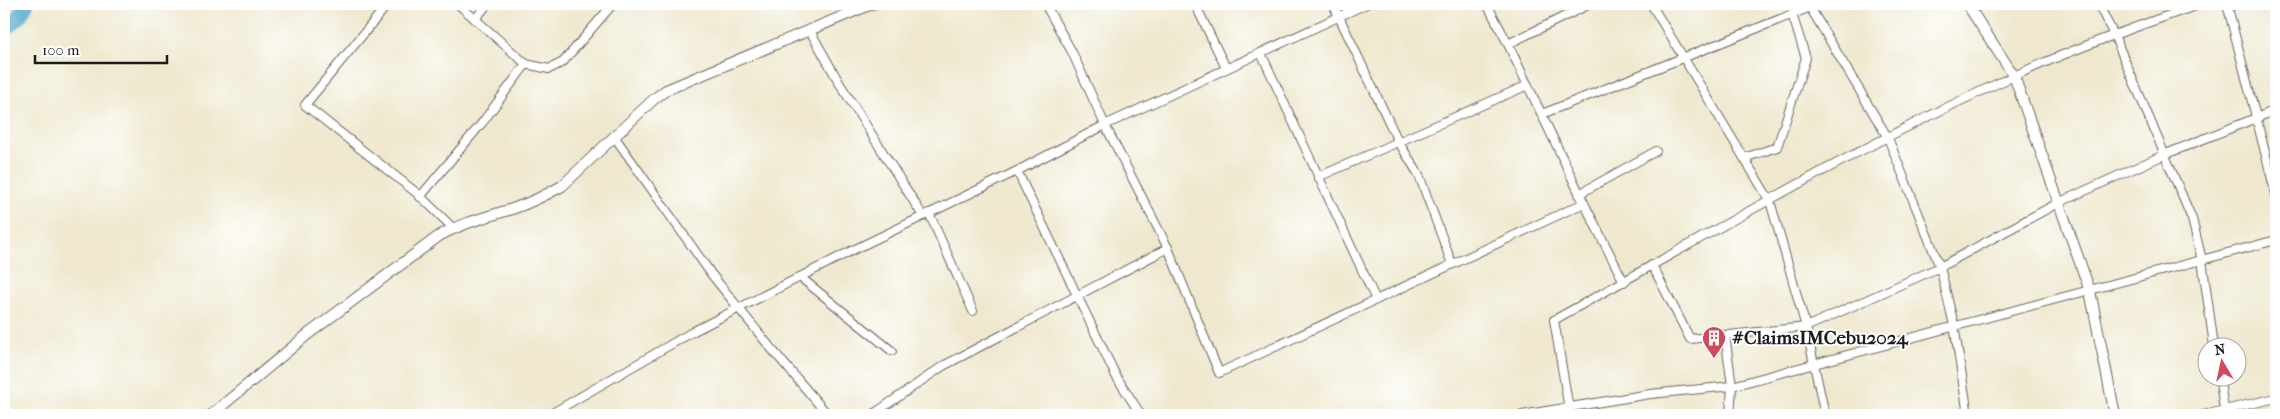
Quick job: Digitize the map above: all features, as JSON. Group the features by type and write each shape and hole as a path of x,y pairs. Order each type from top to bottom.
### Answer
{"street":[{"path":"388,4 305,105 420,197 453,228"},
{"path":"458,4 526,64 550,68 563,62 613,4"},
{"path":"475,19 488,4"},
{"path":"211,415 308,335 453,228 513,208 544,196 562,186 666,90 860,6 872,4"},
{"path":"1045,4 1072,52 1105,125 1168,248 1219,373 1584,203"},
{"path":"1195,4 1226,68"},
{"path":"1332,4 1398,141 1419,175 1452,264"},
{"path":"549,415 694,331 738,308 1017,171 1105,125 1366,4"},
{"path":"1487,4 1624,282"},
{"path":"1508,44 1590,4"},
{"path":"1652,4 1770,201 1806,327 1825,415"},
{"path":"1542,114 1818,4"},
{"path":"1967,4 2014,76 2090,291 2116,415"},
{"path":"2098,4 2114,35 2192,219 2202,260 2213,336"},
{"path":"1570,411 1554,320 1888,138 2014,76 2114,35 2200,4"},
{"path":"2227,4 2276,195"},
{"path":"1809,6 1888,138 1940,267 1954,325 1968,415"},
{"path":"1744,158 1777,147 1806,58 1792,14"},
{"path":"809,29 840,84 926,215 973,311"},
{"path":"1261,53 1376,300"},
{"path":"420,197 482,123 526,64"},
{"path":"1318,177 1528,86"},
{"path":"1652,266 1690,339 1806,327 1940,267 2058,203 2166,154 2276,110"},
{"path":"614,136 712,275 828,415"},
{"path":"1579,194 1656,151"},
{"path":"1017,171 1116,376 1141,415"},
{"path":"1522,415 1570,411 1650,394 1732,386 2276,240"},
{"path":"872,415 943,366 1168,248"},
{"path":"800,277 892,351"},
{"path":"1725,335 1732,386 1730,415"},
{"path":"2220,386 2224,412"},
{"path":"2203,415 2224,412 2276,398"}],"waterway":[{"path":"4,29 18,18 26,4"}],"place":[{"name":"#ClaimsIMCebu2024","path":"1714,359"}]}
